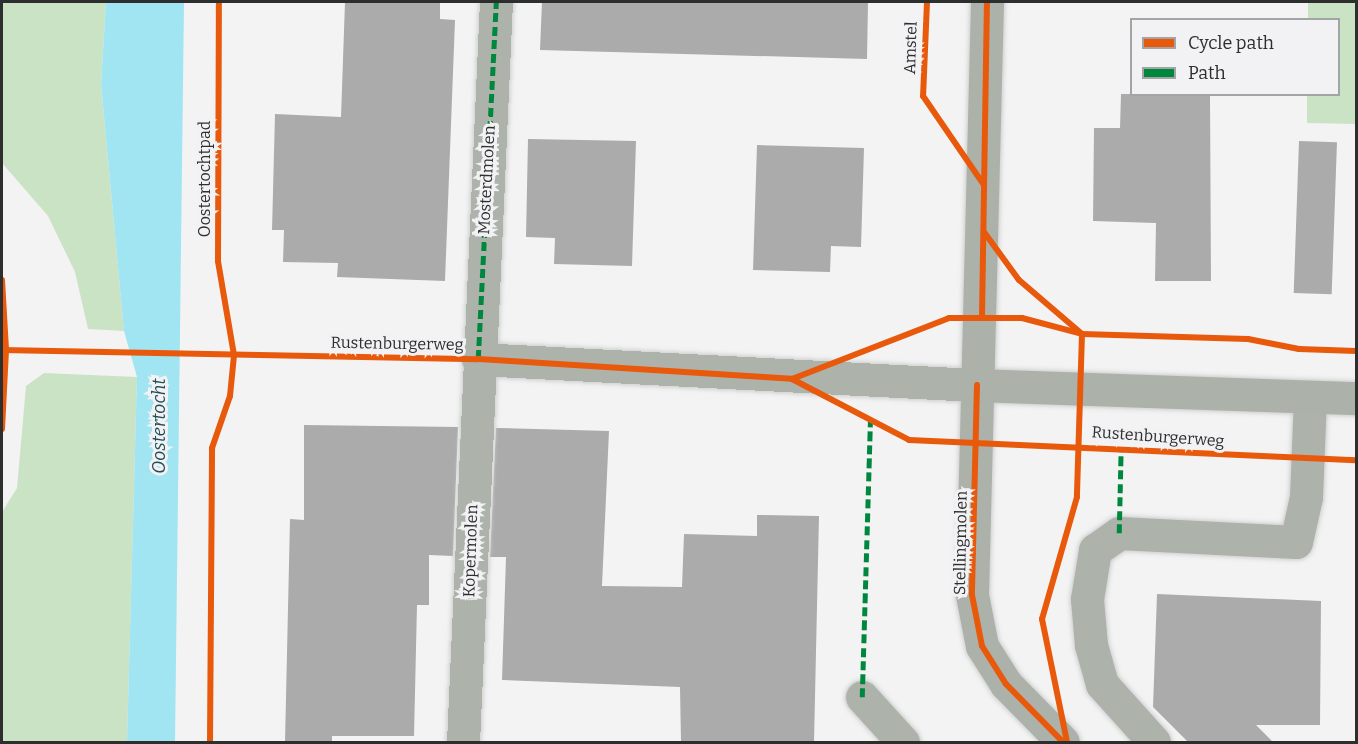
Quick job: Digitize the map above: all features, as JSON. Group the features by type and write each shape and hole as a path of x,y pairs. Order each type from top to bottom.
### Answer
{"street":[{"name":"Mosterdmolen","path":"478,359 496,2"},
{"path":"977,385 987,2"},
{"name":"Rustenburgerweg","path":"478,359 977,385 1356,398"},
{"name":"Kopermolen","path":"464,742 478,359"},
{"name":"Stellingmolen","path":"977,385 972,595 982,646 1006,684 1063,742"},
{"path":"1154,742 1102,684 1091,645 1087,599 1095,550 1119,533 1296,542 1306,497 1310,397"},
{"path":"862,697 903,742"}],"green space":[{"path":"2,2 106,2 101,84 124,331 88,329 75,272 48,216 2,163"},
{"path":"1308,2 1356,2 1356,124 1307,123 1307,96 1340,96 1340,18 1308,18"},
{"path":"44,373 137,377 127,742 2,742 2,512 17,488 26,386"}],"water":[{"name":"Oostertocht","path":"106,2 184,2 175,742 127,742 137,377 124,331 101,84"}],"building":[{"path":"345,2 440,2 440,19 455,20 445,281 337,277 338,263 283,262 284,230 272,230 275,114 341,117"},
{"path":"542,2 868,2 867,59 540,50"},
{"path":"1121,94 1210,96 1211,281 1155,281 1156,223 1093,221 1094,128 1120,128"},
{"path":"528,139 636,141 632,266 554,264 555,238 526,237"},
{"path":"1299,141 1337,142 1332,294 1294,293"},
{"path":"757,145 864,148 861,247 831,246 830,272 753,270"},
{"path":"304,425 458,427 453,556 429,555 429,605 417,605 414,736 332,736 332,742 285,742 290,519 304,520"},
{"path":"496,428 609,431 602,586 682,587 684,534 757,536 757,515 819,516 814,742 681,742 680,687 502,680 506,557 490,557"},
{"path":"1157,594 1321,601 1320,725 1256,725 1273,742 1188,742 1153,707"}],"marked path":[{"path":"478,359 496,2"},
{"path":"862,697 870,420"},
{"path":"1119,533 1121,448"}],"cycle path":[{"name":"Oostertochtpad","path":"210,742 212,448 230,396 234,355 218,261 219,2"},
{"name":"Amstel","path":"927,2 923,96 984,185"},
{"path":"982,317 987,2"},
{"path":"984,232 1019,280 1082,334 1077,497 1042,619 1067,742"},
{"path":"2,280 6,350 2,429"},
{"path":"792,379 949,318 1022,318 1082,334 1248,339 1299,349 1356,351"},
{"path":"2,350 478,359 792,379 909,440 1356,460"},
{"path":"977,385 972,595 982,646 1006,684 1063,742"}]}
